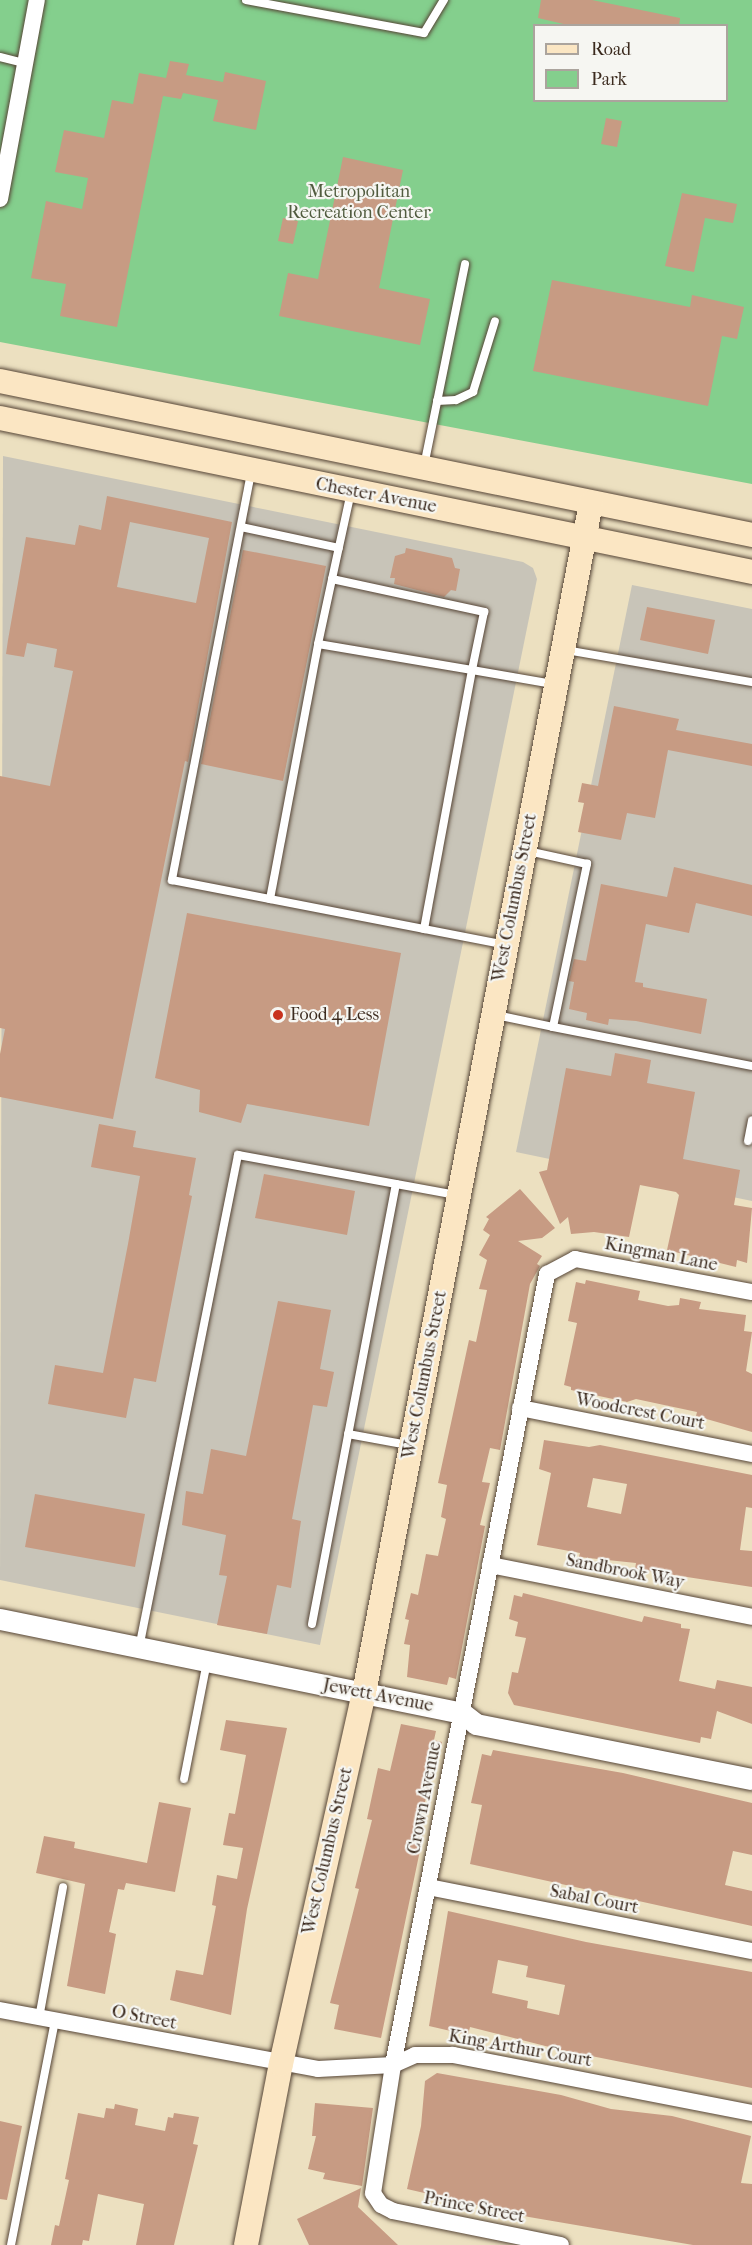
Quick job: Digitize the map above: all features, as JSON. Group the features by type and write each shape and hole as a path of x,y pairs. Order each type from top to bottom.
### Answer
{"main road":[{"name":"Chester Avenue","path":"0,381 423,470 752,535"},
{"name":"Chester Avenue","path":"0,418 752,572"},
{"name":"West Columbus Street","path":"246,2245 281,2064 364,1693 591,503"}],"street":[{"path":"0,200 37,0"},
{"name":"Kingman Lane","path":"563,1263 575,1259 752,1292"},
{"name":"Crown Avenue","path":"381,2205 372,2193 393,2065 547,1274 563,1263"},
{"name":"Woodcrest Court","path":"520,1408 752,1454"},
{"name":"Sandbrook Way","path":"490,1565 752,1617"},
{"name":"Jewett Avenue","path":"0,1619 462,1713 476,1724 752,1779"},
{"name":"Sabal Court","path":"428,1887 752,1951"},
{"name":"O Street","path":"0,2010 281,2064"},
{"name":"King Arthur Court","path":"281,2064 318,2069 393,2065 415,2055 453,2055 752,2113"},
{"name":"Prince Street","path":"381,2205 393,2211 561,2245"}],"lane":[{"path":"246,0 424,33 444,0"},
{"path":"0,57 24,63"},
{"path":"423,470 465,264"},
{"path":"437,401 456,400 473,392 495,321"},
{"path":"252,471 172,880 506,945"},
{"path":"270,899 318,644 351,491"},
{"path":"241,526 339,548"},
{"path":"332,579 484,612 424,929"},
{"path":"318,644 556,685"},
{"path":"562,650 752,682"},
{"path":"524,850 587,864 553,1027"},
{"path":"493,1014 752,1066"},
{"path":"748,1141 752,1120"},
{"path":"139,1648 238,1155 459,1195"},
{"path":"312,1624 396,1184"},
{"path":"348,1434 411,1445"},
{"path":"184,1779 207,1662"},
{"path":"10,2245 47,2019 63,1887"}],"shaded area":[{"path":"3,456 523,562 533,568 537,579 320,1645 0,1580"},
{"path":"632,585 752,609 752,1201 516,1152"}],"green space":[{"name":"Metropolitan Recreation Center","path":"0,0 752,0 752,484 0,342"}],"building":[{"path":"541,0 592,0 680,18 679,24 564,24 538,18"},
{"path":"170,61 189,64 186,75 223,82 225,72 266,81 256,130 213,121 218,100 183,93 181,99 163,96 117,327 60,316 66,284 31,278 46,201 82,209 88,178 55,172 64,130 104,138 112,100 133,104 139,73 166,78"},
{"path":"606,118 622,121 617,147 601,144"},
{"path":"343,157 403,170 379,288 430,299 420,345 279,316 288,273 318,279"},
{"path":"682,193 737,204 733,223 705,218 694,272 665,266"},
{"path":"283,218 298,221 293,244 278,241"},
{"path":"552,280 690,307 692,295 744,307 737,339 722,336 708,406 533,371"},
{"path":"107,496 232,522 188,762 185,761 113,1119 0,1097 0,1054 5,1029 0,1028 0,776 50,786 73,671 54,667 57,649 27,643 24,657 6,654 26,537 75,545 79,525 101,530","holes":["130,522 209,538 196,603 117,587"]},
{"path":"406,548 452,558 455,568 460,569 456,591 451,590 444,597 394,584 395,578 390,578 395,556 405,553"},
{"path":"243,550 326,566 283,781 201,764"},
{"path":"647,607 715,620 708,654 640,640"},
{"path":"614,706 679,719 676,730 752,744 752,766 668,750 655,818 627,813 621,840 578,832 584,803 578,802 582,783 598,786"},
{"path":"674,867 752,885 752,916 696,903 689,933 646,924 635,982 643,983 643,987 707,999 701,1034 636,1021 609,1019 608,1025 586,1020 587,1013 569,1009 574,982 569,981 574,959 586,961 601,884 667,897"},
{"name":"Food 4 Less","path":"187,913 401,953 369,1126 247,1104 241,1123 199,1112 200,1090 155,1078"},
{"path":"615,1053 651,1060 647,1083 695,1092 683,1159 740,1170 734,1205 752,1208 747,1263 737,1260 736,1267 667,1250 679,1195 676,1192 640,1185 629,1237 594,1232 571,1234 568,1217 560,1224 539,1172 547,1170 566,1068 611,1076"},
{"path":"99,1124 136,1131 133,1147 196,1158 189,1195 192,1196 156,1382 134,1378 126,1418 48,1404 55,1365 103,1373 128,1244 140,1176 91,1167"},
{"path":"264,1174 355,1191 347,1235 255,1218"},
{"path":"520,1189 555,1228 542,1238 518,1241 542,1256 537,1264 540,1266 530,1284 500,1450 490,1448 482,1482 490,1483 480,1525 485,1526 456,1679 449,1677 447,1685 407,1677 410,1645 404,1644 409,1620 405,1619 411,1593 418,1595 426,1554 438,1556 446,1519 441,1517 447,1485 438,1483 469,1340 476,1342 487,1290 479,1289 487,1260 479,1255 490,1235 483,1230 489,1219 486,1217"},
{"path":"586,1280 640,1291 638,1300 668,1306 679,1305 680,1298 701,1302 699,1309 746,1315 744,1331 752,1332 746,1371 752,1374 752,1432 696,1416 697,1412 636,1399 627,1402 571,1390 571,1387 564,1385 577,1323 568,1321 576,1282 585,1284"},
{"path":"278,1301 331,1310 320,1369 334,1372 327,1407 313,1405 292,1519 301,1521 291,1588 277,1585 267,1634 217,1625 227,1576 219,1575 226,1535 182,1525 186,1491 203,1494 211,1449 246,1456"},
{"path":"544,1440 589,1447 600,1445 752,1475 752,1508 746,1507 740,1550 752,1551 752,1587 635,1569 636,1563 579,1557 580,1553 537,1545 551,1473 539,1469","holes":["593,1478 627,1484 621,1514 587,1507"]},
{"path":"35,1494 145,1514 135,1567 25,1547"},
{"path":"523,1593 642,1622 644,1616 681,1624 681,1628 690,1629 679,1681 715,1689 717,1680 752,1687 752,1724 717,1711 711,1739 701,1737 700,1743 514,1705 508,1693 512,1672 518,1673 526,1638 515,1636 518,1622 509,1619 514,1595 522,1597"},
{"path":"226,1720 287,1728 247,1909 231,2015 170,2000 176,1970 203,1975 216,1906 212,1905 217,1875 237,1879 243,1848 223,1845 229,1813 235,1814 246,1755 220,1750"},
{"path":"401,1724 436,1731 434,1740 442,1742 417,1830 424,1831 381,2038 334,2029 339,2005 330,2003 359,1889 355,1888 372,1820 367,1819 378,1768 390,1771"},
{"path":"493,1750 623,1773 752,1803 752,1855 733,1851 725,1885 752,1891 752,1926 470,1864 482,1805 471,1803 482,1754 491,1756"},
{"path":"159,1802 191,1808 175,1892 126,1883 124,1890 118,1889 109,1932 116,1934 105,1994 67,1986 85,1884 36,1873 44,1836 75,1842 74,1848 147,1863"},
{"path":"448,1911 586,1942 752,1972 752,2088 561,2050 470,2027 468,2035 429,2026","holes":["498,1960 528,1966 526,1977 565,1985 559,2015 527,2008 528,2001 492,1993"]},
{"path":"437,2073 561,2095 611,2109 672,2116 751,2136 741,2183 752,2184 752,2245 693,2245 529,2217 407,2189 421,2126 425,2081"},
{"path":"315,2103 373,2108 362,2186 323,2179 325,2173 308,2169 316,2136 312,2136"},
{"path":"115,2104 138,2109 135,2125 165,2131 168,2117 173,2118 174,2113 199,2117 193,2144 198,2145 174,2245 136,2245 144,2204 98,2194 89,2241 83,2240 82,2245 51,2245 55,2225 59,2226 69,2180 65,2179 78,2113 104,2118 106,2108 114,2109"},
{"path":"0,2121 22,2126 7,2200 0,2199"},
{"path":"361,2188 358,2207 398,2245 309,2245 297,2219"}],"place":[{"name":"Food 4 Less","path":"278,1015"}]}
